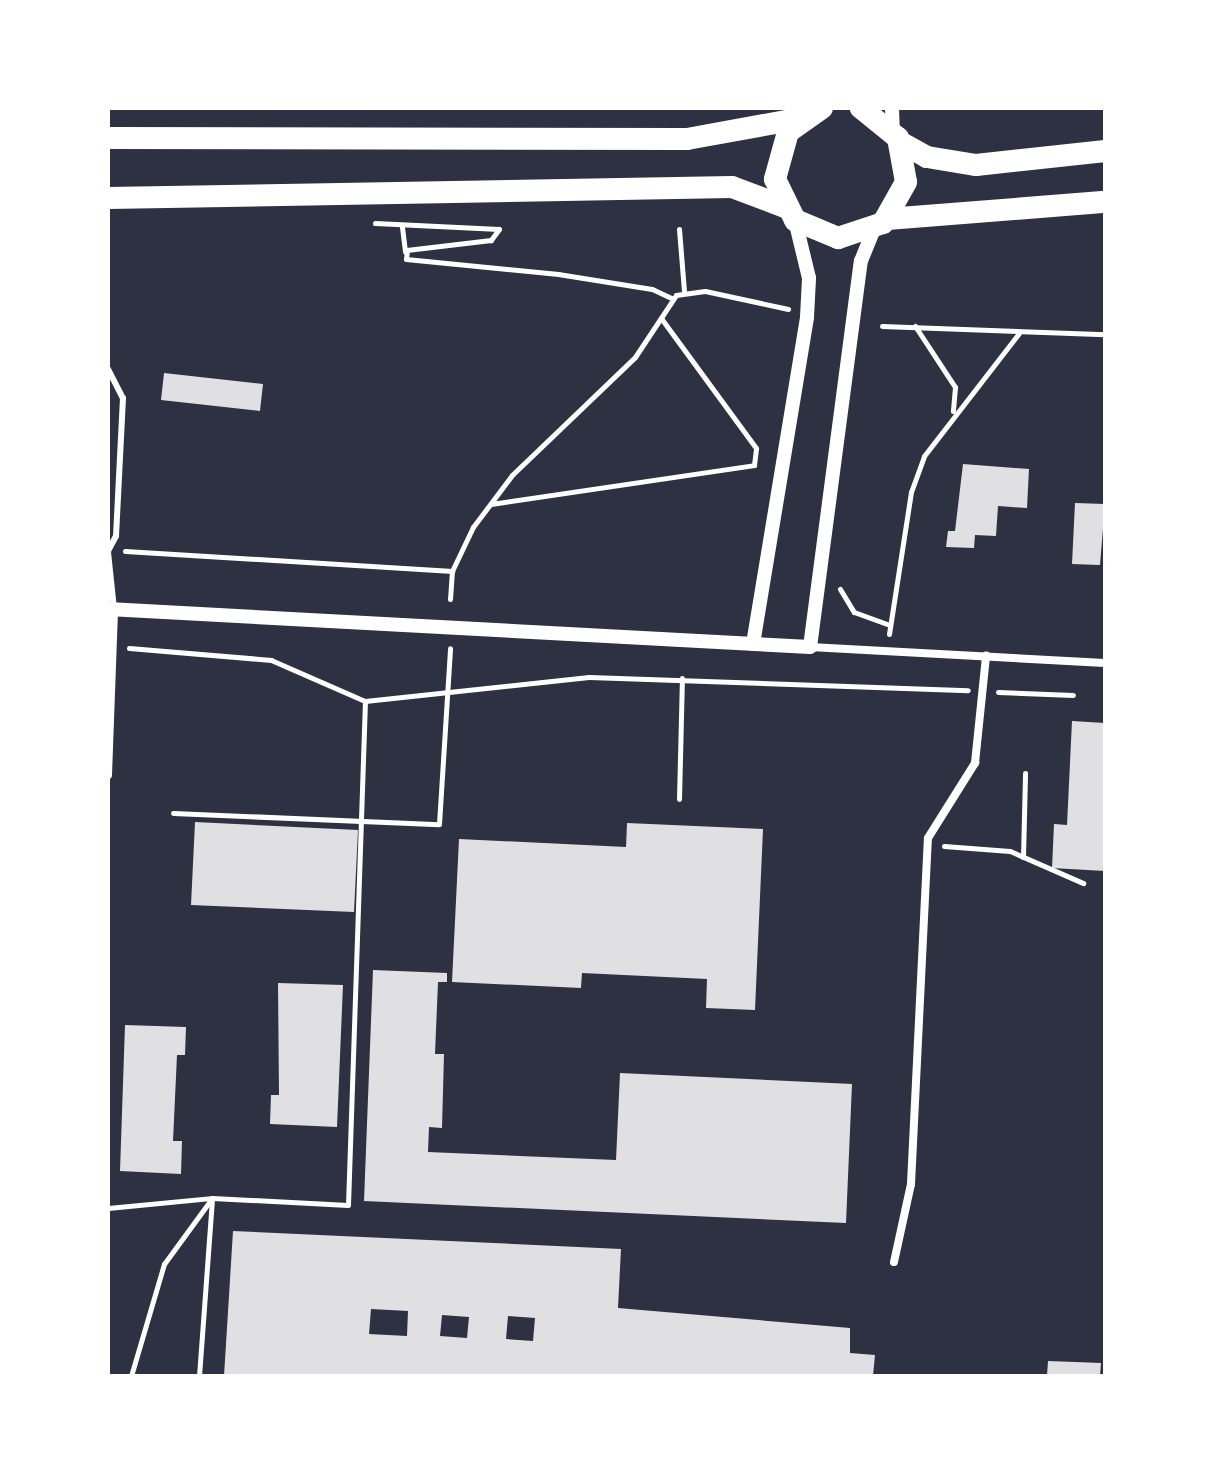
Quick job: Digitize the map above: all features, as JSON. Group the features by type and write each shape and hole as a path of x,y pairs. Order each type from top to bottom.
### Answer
{"highway":[{"path":"861,108 895,127 927,157 976,165 1105,151"},
{"path":"108,138 687,139 740,135 816,111"},
{"path":"790,213 776,159 816,111"},
{"path":"880,224 906,182 895,127"},
{"path":"108,198 720,187 790,213 828,237 880,224 1105,202"}],"street":[{"path":"753,644 807,317 809,278 790,213"},
{"path":"810,647 861,261 880,224"},
{"path":"108,775 113,646 111,609 1105,663"},
{"path":"894,1262 911,1184 927,845 975,763 986,656"}],"lane":[{"path":"108,369 123,398 116,536 108,552 111,609"},
{"path":"108,530 116,536"}],"path":[{"path":"375,223 402,227 499,229 491,240 405,252"},
{"path":"402,227 405,252 410,260 558,274 652,289 673,299"},
{"path":"679,229 684,291"},
{"path":"450,599 452,571 490,504 635,357 673,299 684,291 789,309"},
{"path":"490,504 754,465 756,448 661,318"},
{"path":"915,325 955,387 953,412"},
{"path":"882,326 1105,334"},
{"path":"885,686 890,625 911,492 953,412 1020,332"},
{"path":"108,552 452,571"},
{"path":"840,575 840,591 854,612 890,625"},
{"path":"113,646 271,660 365,701 589,677 682,678 1073,695"},
{"path":"173,813 439,824 450,648"},
{"path":"679,799 682,678"},
{"path":"108,1208 212,1198 348,1205 364,819 365,701"},
{"path":"1023,857 1025,773"},
{"path":"927,845 1023,857 1083,883"},
{"path":"131,1376 164,1264 212,1198"},
{"path":"199,1376 212,1198"}],"building":[{"path":"164,373 263,384 260,411 161,400"},
{"path":"963,464 1029,469 1027,508 998,506 996,536 975,535 974,548 946,547 948,531 955,531"},
{"path":"1075,503 1105,504 1100,565 1072,564"},
{"path":"1072,721 1105,723 1105,871 1052,868 1054,824 1067,825"},
{"path":"195,822 358,830 354,912 191,905"},
{"path":"627,823 763,829 755,1010 706,1008 707,979 582,973 581,988 452,982 459,839 626,847"},
{"path":"373,970 447,973 447,982 438,982 435,1054 444,1054 442,1128 429,1127 428,1152 616,1160 620,1073 852,1084 846,1223 364,1201"},
{"path":"278,983 343,985 337,1127 270,1124 271,1095 279,1095"},
{"path":"125,1025 186,1027 185,1055 177,1055 173,1141 182,1141 181,1174 120,1171"},
{"path":"233,1231 621,1249 618,1308 850,1328 850,1353 875,1355 873,1376 224,1376","holes":["371,1309 408,1311 407,1336 369,1334","442,1315 469,1317 467,1338 440,1336","508,1316 535,1318 533,1341 506,1339"]},
{"path":"1048,1361 1101,1363 1100,1376 1047,1376"}]}
